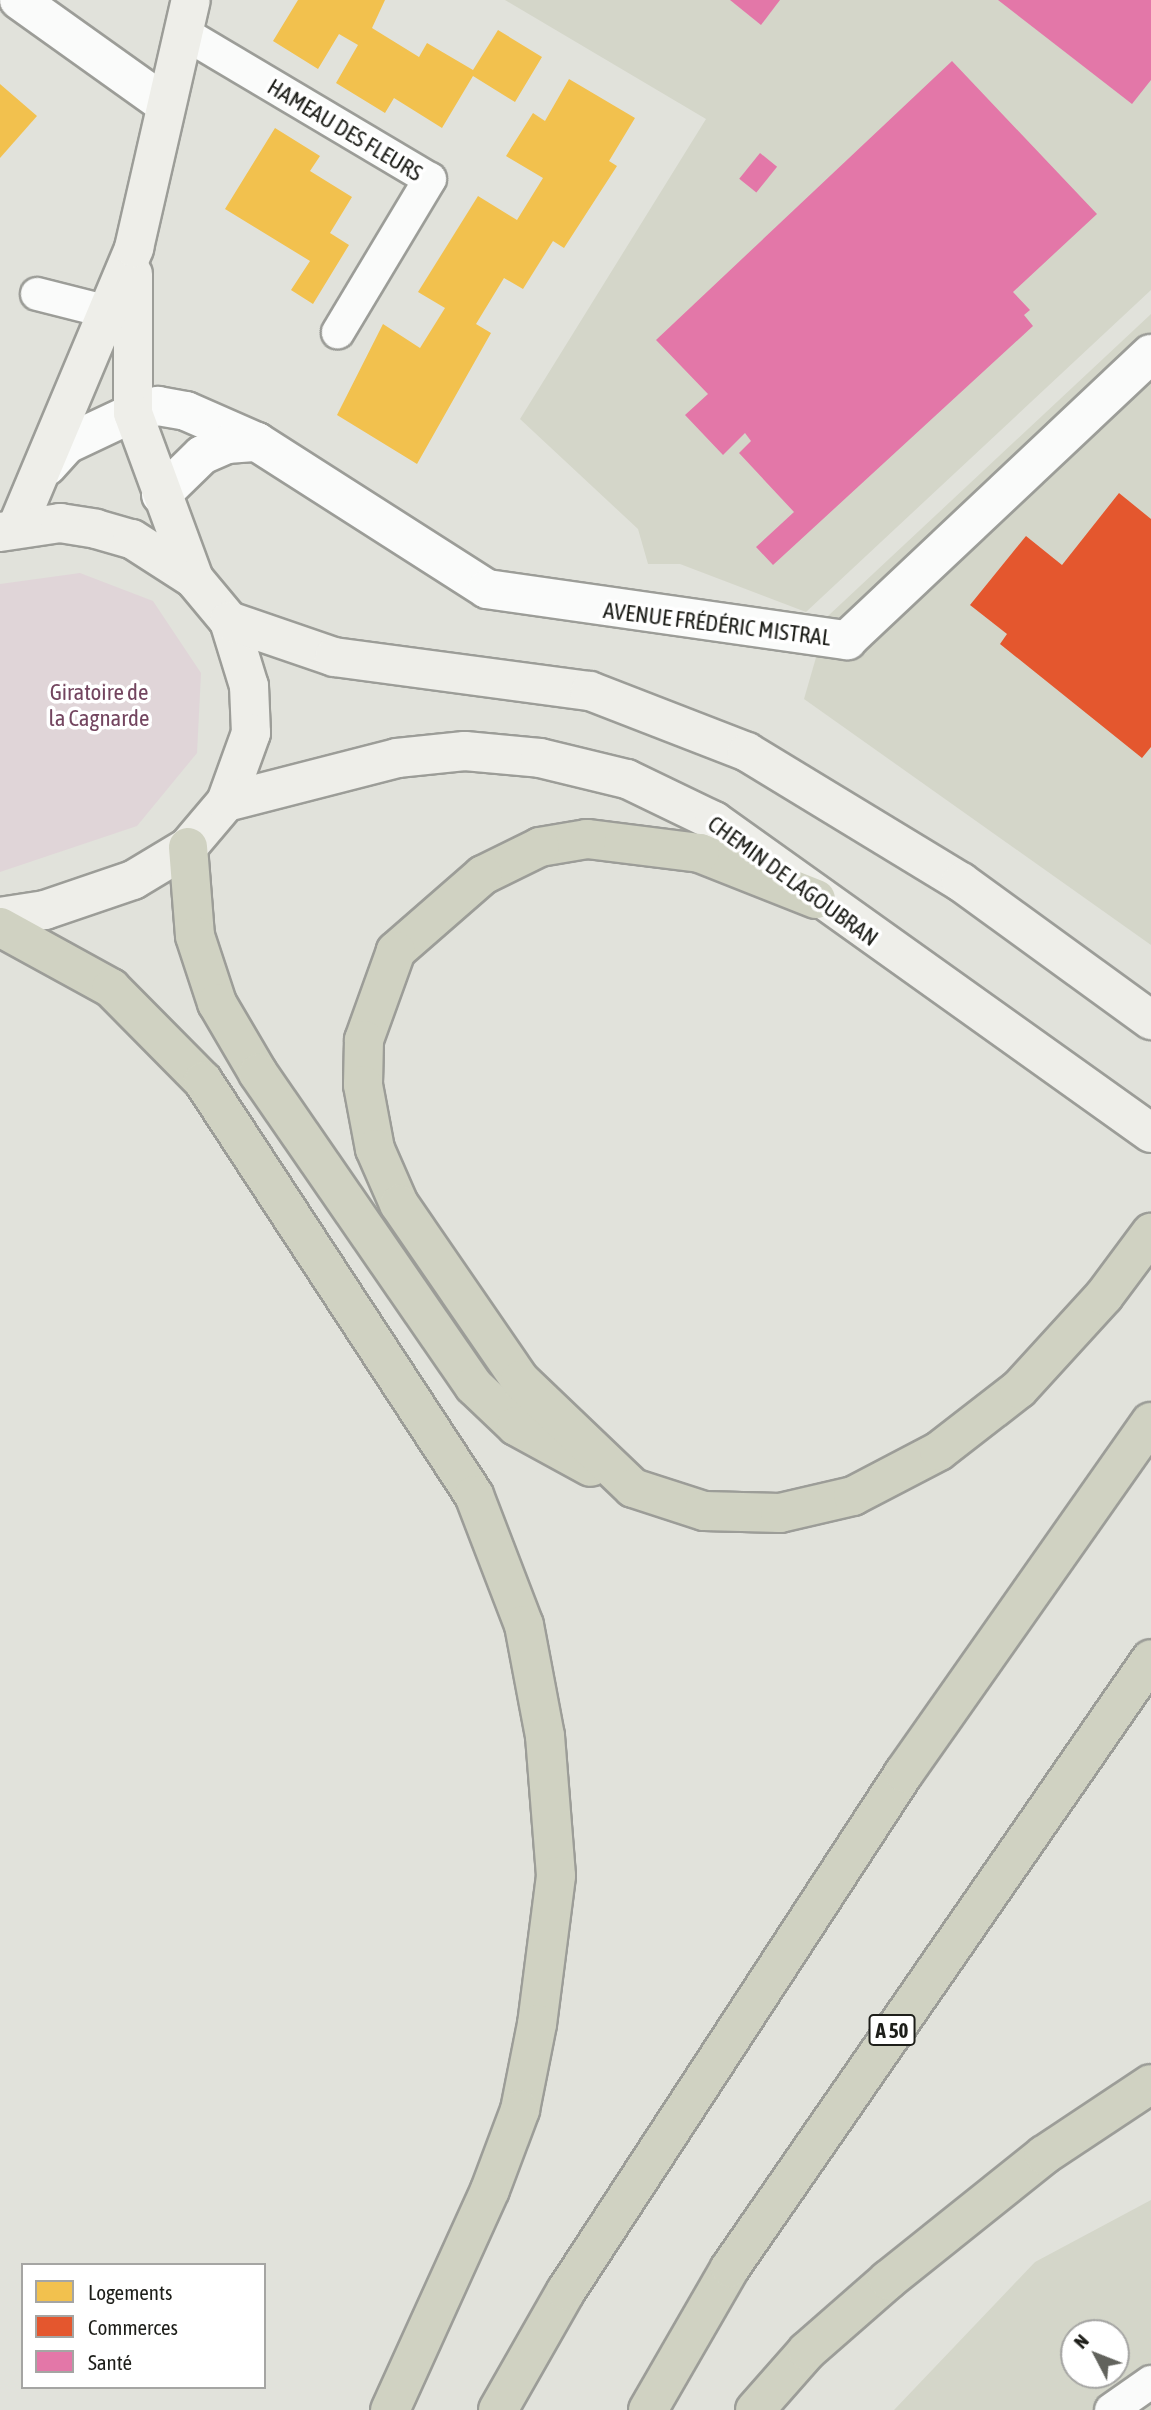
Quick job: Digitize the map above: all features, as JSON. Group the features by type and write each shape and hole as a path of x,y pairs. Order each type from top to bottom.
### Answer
{"highway":[{"path":"633,1488 520,1380 399,1204 375,1149 363,1085 364,1040 376,998 396,951 437,912 483,875 540,847 586,839 700,853 816,899"},
{"path":"188,847 195,936 217,1003 409,1299 474,1386 516,1426 633,1488 704,1511 780,1513 853,1496 939,1451 1019,1389 1104,1296 1151,1233"},
{"path":"0,927 111,988 203,1081 474,1495 524,1625 545,1736 556,1876 537,2024 520,2110 490,2190 390,2410"},
{"path":"498,2410 566,2291 904,1773 1151,1422"},
{"name":"A 50","path":"648,2410 730,2268 1151,1659"},
{"path":"755,2410 807,2351 888,2280 1044,2155 1151,2084"}],"main road":[{"name":"AVENUE FRÉDÉRIC MISTRAL","path":"187,16 134,248 133,413 160,495 194,579"},
{"name":"AVENUE FRÉDÉRIC MISTRAL","path":"9,529 47,466 95,309 134,248"},
{"path":"0,917 45,910 133,880 188,847 226,802 251,733 249,686 229,621 194,579 131,539 96,529 60,523 9,529"},
{"path":"229,621 334,657 590,691 747,752 961,882 1151,1020"},
{"name":"CHEMIN DE LAGOUBRAN","path":"226,802 397,758 465,751 540,758 627,779 714,821 816,899 1149,1131"}],"street":[{"path":"19,0 165,104"},
{"name":"AVENUE FRÉDÉRIC MISTRAL","path":"47,466 67,444 133,413 158,406 186,411 257,442 487,589 623,613 847,640 1151,354"},
{"path":"160,495 202,455 227,444 257,442"}],"lane":[{"name":"HAMEAU DES FLEURS","path":"187,16 430,179 338,332"},
{"path":"31,304 95,309"},
{"path":"1111,2410 1151,2382"}],"shaded area":[{"path":"505,0 1151,0 1151,290 806,612 680,564 648,564 638,529 520,419 706,119"},
{"path":"1151,314 1151,945 804,699 828,616"},
{"path":"1151,2200 1151,2410 894,2410 1035,2262"}],"green space":[{"name":"Giratoire de la Cagnarde","path":"80,573 153,601 201,673 197,753 137,826 0,872 0,584"}],"building: Logements":[{"path":"298,0 385,0 372,28 419,57 427,43 473,70 498,30 542,57 515,102 473,76 442,128 394,98 385,113 336,83 358,45 339,34 318,69 273,41"},
{"path":"569,79 635,118 609,161 617,166 564,248 553,241 523,289 504,278 476,324 491,333 417,464 337,415 383,324 420,348 445,308 418,292 478,196 517,220 543,178 506,156 533,113 545,121"},
{"path":"0,84 37,116 0,158"},
{"path":"275,128 320,156 310,171 352,197 330,233 349,245 313,304 291,290 310,261 225,209"}],"building: Commerces":[{"path":"1119,493 1151,519 1151,747 1142,758 1000,644 1007,634 970,605 1026,536 1062,565"}],"building: Santé":[{"path":"730,0 780,0 761,25"},
{"path":"998,0 1151,0 1151,80 1132,104"},
{"path":"952,61 1097,214 1013,292 1030,310 1024,315 1033,326 773,565 756,547 794,512 739,453 751,441 745,433 723,455 685,415 708,394 656,340"},
{"path":"760,153 777,167 756,192 739,179"}]}
